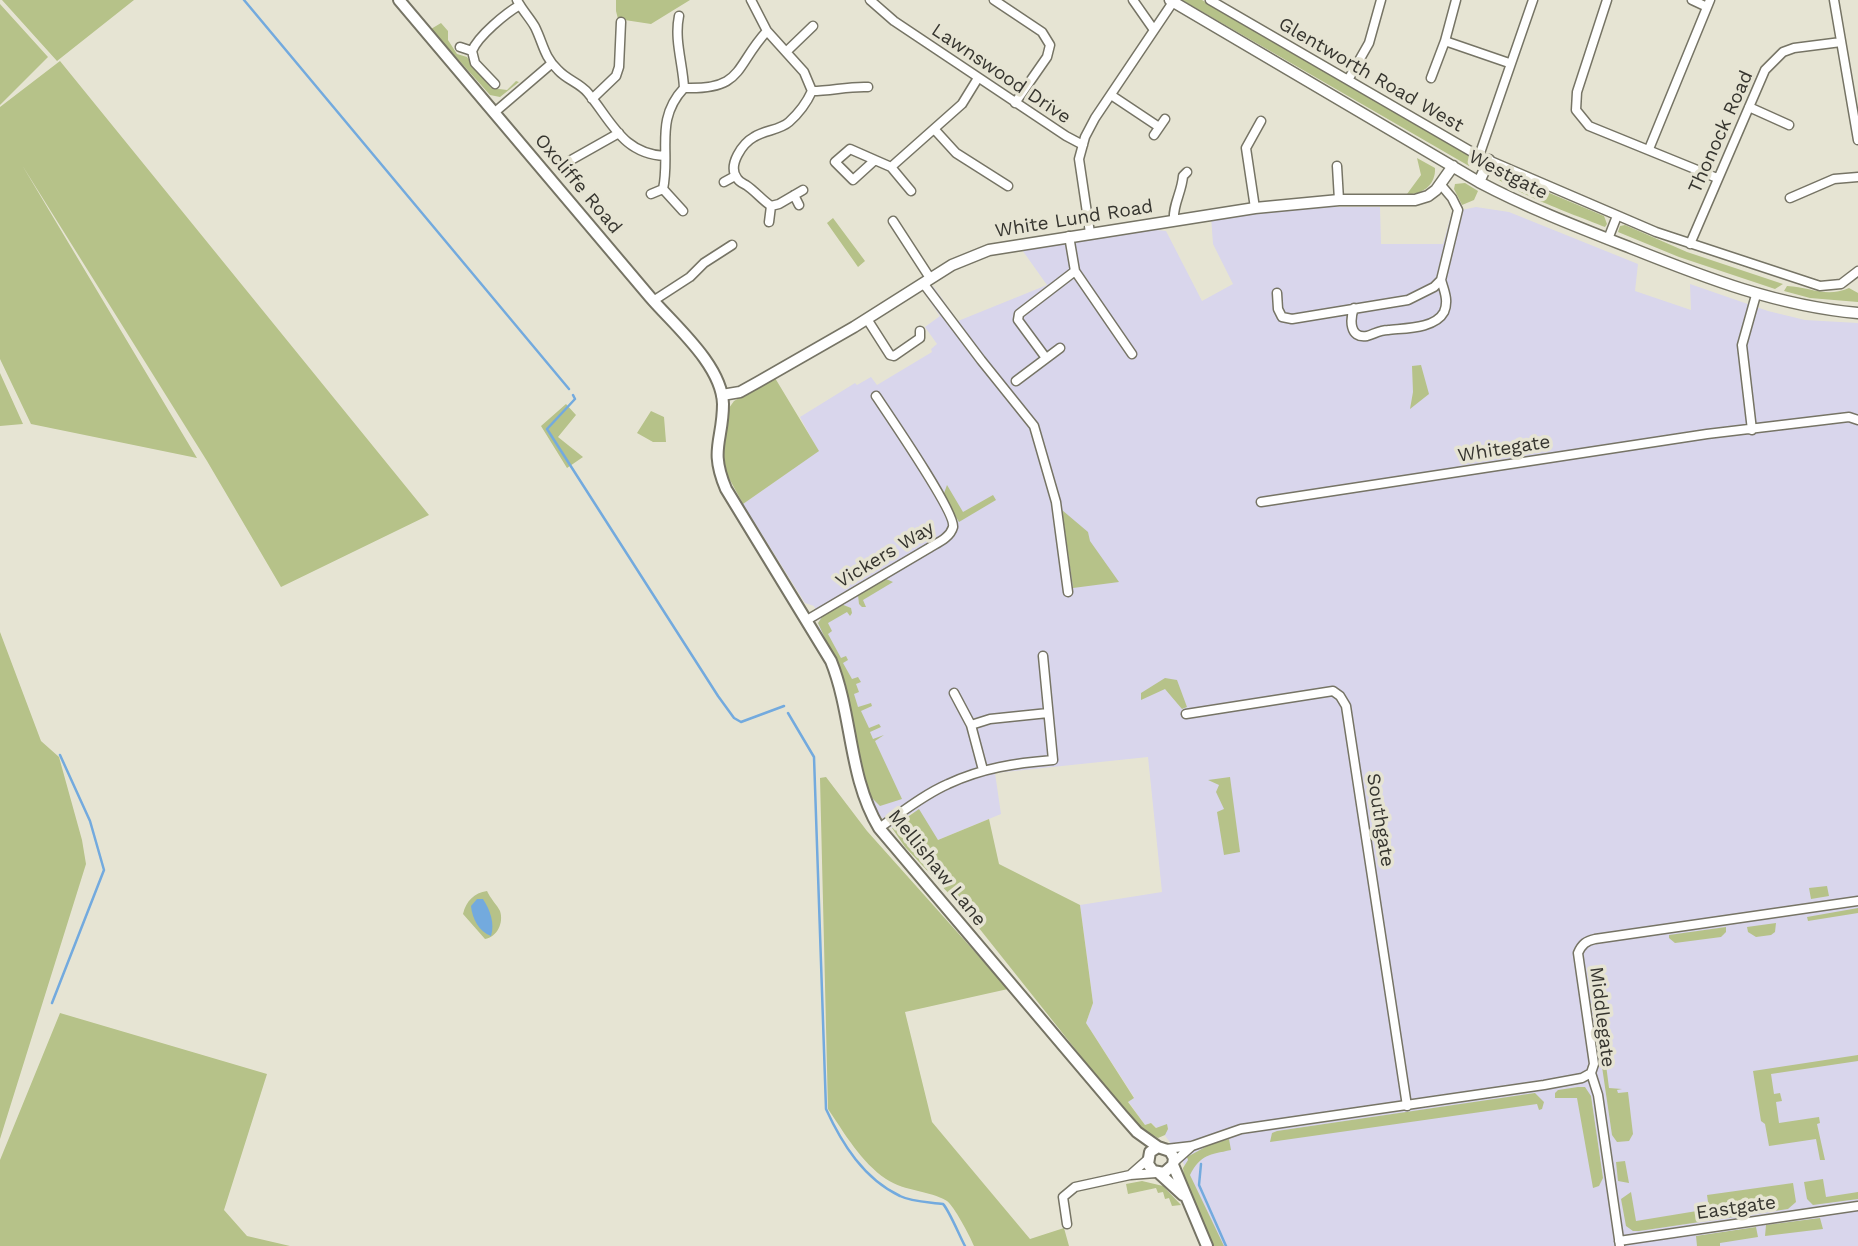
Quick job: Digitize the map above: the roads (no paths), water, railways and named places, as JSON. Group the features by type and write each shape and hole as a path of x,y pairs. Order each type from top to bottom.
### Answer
{"main road":[{"name":"Oxcliffe Road","path":"399,0 694,345 713,373 722,395"},
{"name":"Mellishaw Lane","path":"722,395 716,453 719,475 737,509 831,661 839,682 859,786 867,809 879,828 1137,1132 1162,1148"},
{"name":"Mellishaw Lane","path":"1137,1132 1148,1158"},
{"path":"1184,1195 1150,1168 1148,1158 1162,1148 1172,1154 1184,1195 1207,1246"},
{"path":"1158,1173 1168,1171 1173,1163"}],"street":[{"path":"735,176 735,160 752,137 789,122 812,91 804,72 767,31 751,0"},
{"name":"Lawnswood Drive","path":"870,0 894,21 1015,103 1083,145"},
{"path":"994,0 1042,32 1050,45 1047,57 1015,103"},
{"path":"1133,0 1154,30"},
{"name":"Glentworth Road West","path":"1210,0 1484,158 1617,216 1689,244 1820,286 1841,284 1858,271"},
{"path":"1348,80 1369,43 1381,0"},
{"path":"1431,78 1456,0"},
{"path":"1479,182 1509,63 1533,0"},
{"path":"1607,0 1577,92 1576,110 1589,127 1717,178"},
{"path":"1649,149 1709,3 1692,0"},
{"path":"1834,0 1858,140"},
{"path":"1090,233 1079,159 1083,145 1111,94 1172,1"},
{"name":"Westgate","path":"1172,1 1479,182 1522,204 1756,295 1811,308 1858,313"},
{"path":"493,80 475,63 472,51 482,36 519,3 533,24 551,64 580,86 631,147 650,155 665,156"},
{"path":"663,189 666,177 665,122 684,88 675,21"},
{"path":"592,99 617,76 621,22"},
{"path":"786,52 815,24"},
{"path":"684,88 715,87 727,82 739,73 756,43 767,31"},
{"path":"609,36 619,38"},
{"path":"1445,41 1509,63"},
{"name":"Thonock Road","path":"1689,244 1765,70 1783,52 1841,42"},
{"path":"460,47 472,51"},
{"path":"495,112 551,64"},
{"path":"891,167 962,104 978,78"},
{"path":"812,91 846,86 871,86"},
{"path":"1111,94 1162,123 1154,135"},
{"path":"1749,107 1790,125"},
{"path":"1255,208 1246,148 1261,121"},
{"path":"935,130 956,153 1008,186"},
{"path":"562,166 619,133"},
{"path":"875,160 853,180 835,162 850,149 891,167 911,191"},
{"path":"1337,166 1339,200"},
{"path":"1354,309 1350,320 1351,328 1358,335 1366,336 1433,322 1443,314 1447,300 1441,280 1458,210 1441,185 1453,166"},
{"path":"1174,221 1172,211 1182,191 1183,173"},
{"path":"724,182 735,176"},
{"path":"735,176 771,206"},
{"path":"1790,198 1834,179 1858,177"},
{"name":"White Lund Road","path":"722,395 740,392 867,320 952,265 989,250 1255,208 1339,200 1415,200 1428,196 1441,185"},
{"path":"651,194 663,189"},
{"path":"663,189 682,206"},
{"path":"771,206 803,190"},
{"path":"794,195 799,205"},
{"path":"767,219 771,206"},
{"path":"1608,239 1617,216"},
{"path":"893,220 926,281 981,360 1034,426 1056,502 1068,592"},
{"path":"1069,236 1075,271 1132,354"},
{"path":"653,300 690,277 704,263 732,245"},
{"path":"1046,358 1018,320 1018,314 1075,271"},
{"path":"1277,293 1278,309 1282,317 1292,319 1408,300 1434,287 1441,280"},
{"path":"1752,429 1742,345 1756,295"},
{"path":"867,320 890,355 920,338 920,331"},
{"path":"1016,381 1060,348"},
{"name":"Vickers Way","path":"807,620 929,548 946,537 952,529 952,518 876,396"},
{"name":"Whitegate","path":"1261,502 1752,429 1849,416 1858,420"},
{"path":"879,828 945,785 983,770 1053,760 1043,656"},
{"name":"Southgate","path":"1186,713 1333,691 1346,706 1408,1106"},
{"path":"954,693 971,725 983,770"},
{"path":"971,725 990,719 1048,713"},
{"name":"Middlegate","path":"1620,1243 1598,1095 1591,1073 1594,1064 1578,953 1586,942 1858,901"},
{"path":"1162,1148 1192,1146 1241,1129 1408,1106 1582,1078 1591,1073"},
{"path":"1173,1163 1192,1146"},
{"path":"1130,1175 1148,1158"},
{"path":"1067,1224 1063,1198 1071,1188 1130,1175 1158,1173"},
{"name":"Eastgate","path":"1620,1243 1858,1206"}],"water":[{"path":"477,899 483,899 490,912 491,936 480,928 473,915 471,906"}],"waterway":[{"path":"244,0 569,389"},
{"path":"573,395 575,399 547,429 718,696 734,718 741,722 784,706"},
{"path":"788,713 814,757 826,1109 839,1135 865,1170 887,1189 900,1196 915,1201 943,1204 965,1246"},
{"path":"52,1003 104,870 90,821 60,755"},
{"path":"1201,1164 1199,1185 1226,1246"}]}
